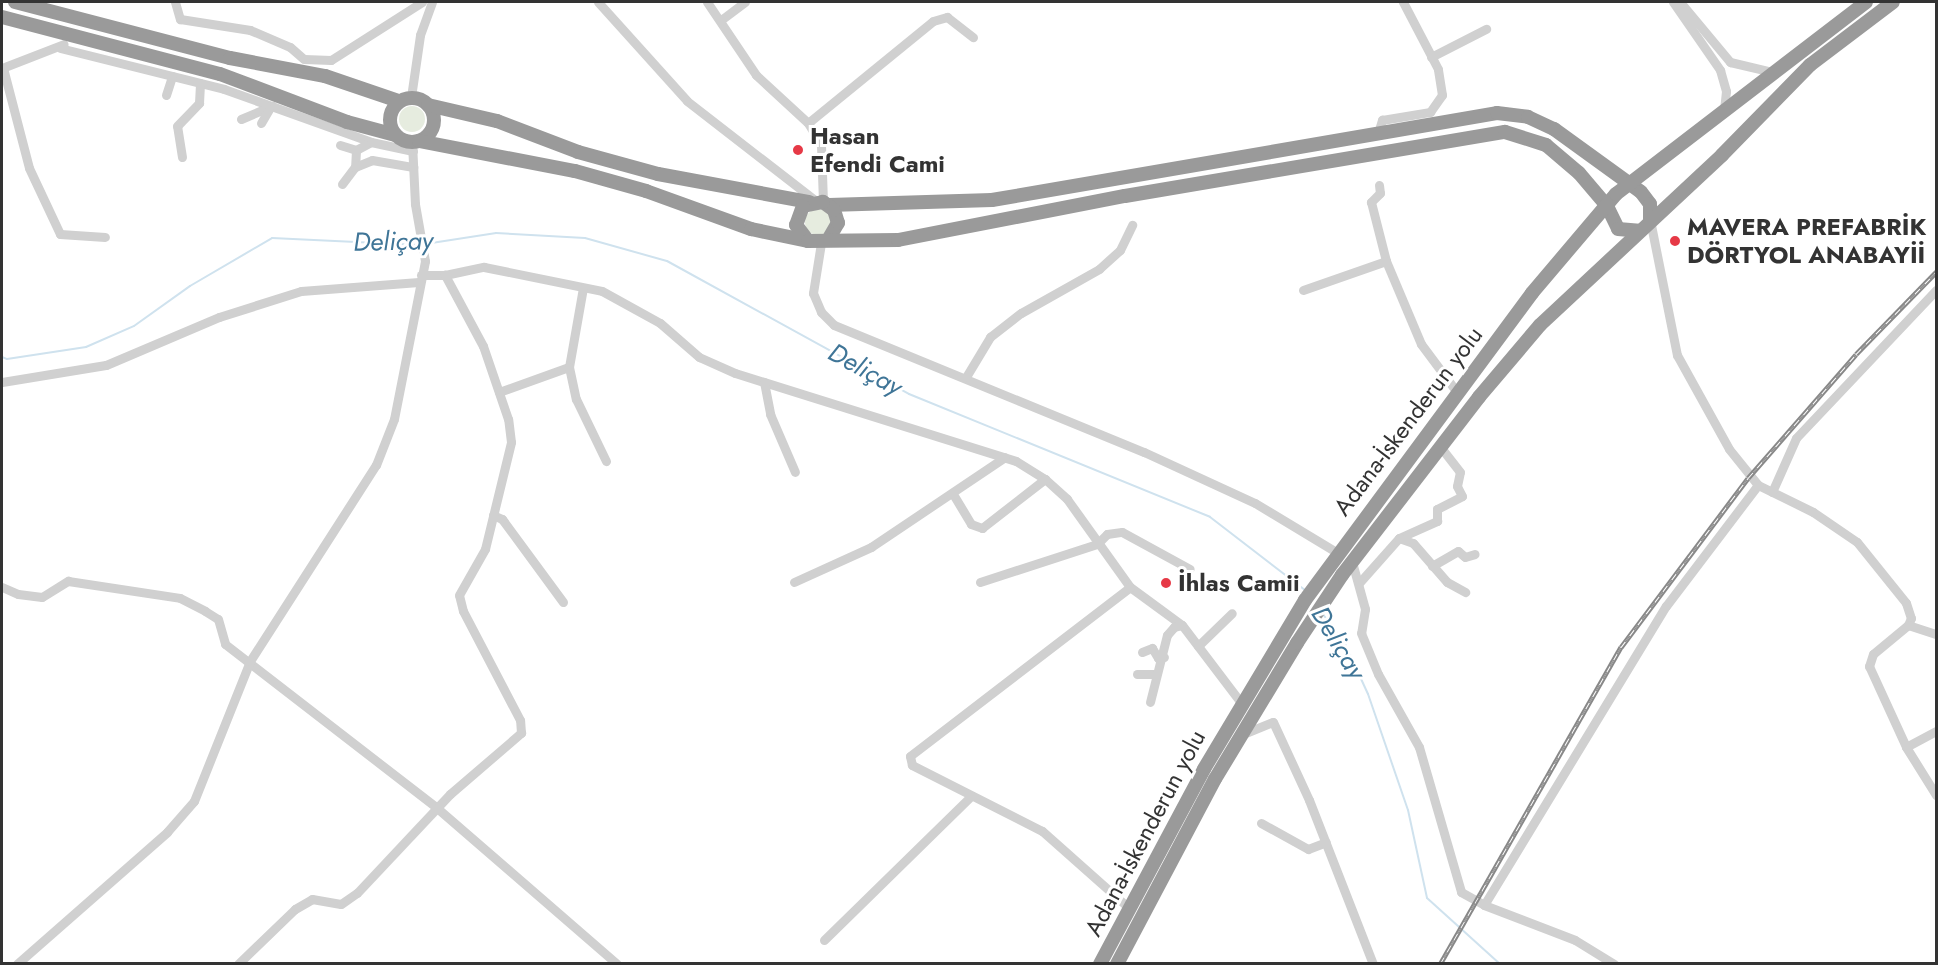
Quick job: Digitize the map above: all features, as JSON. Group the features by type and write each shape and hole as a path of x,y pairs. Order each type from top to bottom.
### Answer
{"highway":[{"path":"15,2 230,58 326,76 405,99 497,121 578,152 658,174 819,202 992,200 1497,113 1528,117 1554,129 1628,186 1641,192 1650,204 1650,220"},
{"name":"Adana-İskenderun yolu","path":"1100,963 1242,704 1284,634 1338,553 1456,391 1532,292 1607,206 1628,186 1866,2"},
{"name":"Adana-İskenderun yolu","path":"1117,963 1243,734 1297,643 1342,575 1540,325 1722,155 1810,65 1893,2"},
{"path":"2,17 220,74 347,122 395,135 415,145 575,171 646,191 751,228 819,241 898,240 1125,196 1505,132 1546,145 1579,173 1607,206 1618,229 1639,231"},
{"path":"395,135 389,117 405,99"},
{"path":"415,145 429,134 434,123 428,105"},
{"path":"819,202 838,223 819,241"},
{"path":"819,202 798,212 796,225 819,241"}],"street":[{"path":"175,2 180,19 250,30 290,47 304,59 331,60 422,2"},
{"path":"405,99 420,35 432,2"},
{"path":"598,2 687,101 819,202"},
{"path":"707,2 756,75 807,123 821,145 819,202"},
{"path":"721,21 745,2"},
{"path":"1378,133 1382,120 1430,112 1442,95 1431,57 1403,2"},
{"path":"1673,2 1720,70 1726,91 1724,110"},
{"path":"1680,2 1711,44 1730,62 1773,72"},
{"path":"807,123 933,21 947,17 973,37"},
{"path":"1431,57 1486,29"},
{"path":"72,37 60,48 2,68 29,168 60,234 105,237"},
{"path":"17,963 167,832 194,801 250,662 376,465 393,420 424,261 418,220 414,167 415,145 371,142 200,83 60,48"},
{"path":"166,95 172,76"},
{"path":"182,157 177,126 199,104 200,83"},
{"path":"241,119 271,107"},
{"path":"261,123 271,107"},
{"path":"340,145 356,150 371,142"},
{"path":"355,166 356,150"},
{"path":"342,184 355,166 372,159 414,167"},
{"path":"1379,185 1380,193 1371,202 1386,261 1421,344 1456,391"},
{"path":"1650,220 1677,355 1729,449 1758,485 1837,525 1857,542 1901,594 1909,610 1908,625 1869,659 1871,674 1906,747 1936,795"},
{"path":"966,377 990,337 1021,314 1099,269 1120,250 1132,225"},
{"path":"819,241 813,293 821,312 834,325 966,377 1255,503 1338,553"},
{"path":"1303,290 1386,261"},
{"path":"2,382 106,365 219,317 301,291 446,275 484,267 602,291 660,323 699,357 765,382 1005,457 1045,479 1067,500 1130,587 1182,626 1242,704"},
{"path":"238,963 295,909 312,899 340,904 357,892 436,808 520,733 520,720 463,611 459,595 485,549 512,442 499,392 471,320 446,275"},
{"path":"583,288 569,367 576,399 606,461"},
{"path":"1772,492 1796,438 1936,290"},
{"path":"499,392 569,367"},
{"path":"765,382 770,414 795,472"},
{"path":"1359,583 1399,538 1437,521 1437,509 1462,496 1457,486 1460,472 1442,448"},
{"path":"794,582 872,547 1005,457"},
{"path":"953,494 971,524 982,528 1045,479"},
{"path":"1484,905 1666,606 1758,485"},
{"path":"493,515 502,519 563,602"},
{"path":"980,582 1097,543 1107,534 1122,532 1190,569"},
{"path":"1399,538 1413,543 1447,582 1465,592"},
{"path":"1432,566 1458,551 1465,557 1475,554"},
{"path":"1352,562 1365,609 1361,633 1368,652 1419,747 1461,892 1484,905 1575,940 1614,963"},
{"path":"2,587 18,594 42,597 68,581 180,598 218,619 225,644 436,808 617,963"},
{"path":"1130,587 910,756 912,765 1042,831 1130,909"},
{"path":"1198,646 1232,613"},
{"path":"1908,625 1936,634"},
{"path":"1150,702 1156,674 1164,657 1167,635 1174,627 1182,626"},
{"path":"1142,652 1152,648 1158,658 1164,657"},
{"path":"1137,674 1156,674"},
{"path":"1243,734 1273,722 1326,842 1373,963"},
{"path":"1906,747 1936,731"},
{"path":"824,940 971,796"},
{"path":"1261,823 1308,849 1326,842"}],"shaded area":[{"path":"412,106 421,110 425,119 421,128 412,132 403,128 399,119 403,110"},
{"path":"818,209 827,213 831,222 827,231 818,235 809,231 805,222 809,213"}],"waterway":[{"name":"Deliçay","path":"425,244 496,233 585,238 667,261 909,394 1210,517 1306,591"},
{"name":"Deliçay","path":"2,357 7,359 86,347 134,326 190,286 272,238 419,245"},
{"name":"Deliçay","path":"1322,613 1345,644 1368,694 1408,810 1427,898 1500,964"}],"railway":[{"path":"1440,964 1621,647 1748,478 1856,354 1936,272"}],"place":[{"name":"Hasan Efendi Cami","path":"798,150"},
{"name":"MAVERA PREFABRİK DÖRTYOL ANABAYİİ","path":"1675,241"},
{"name":"İhlas Camii","path":"1166,583"}]}
